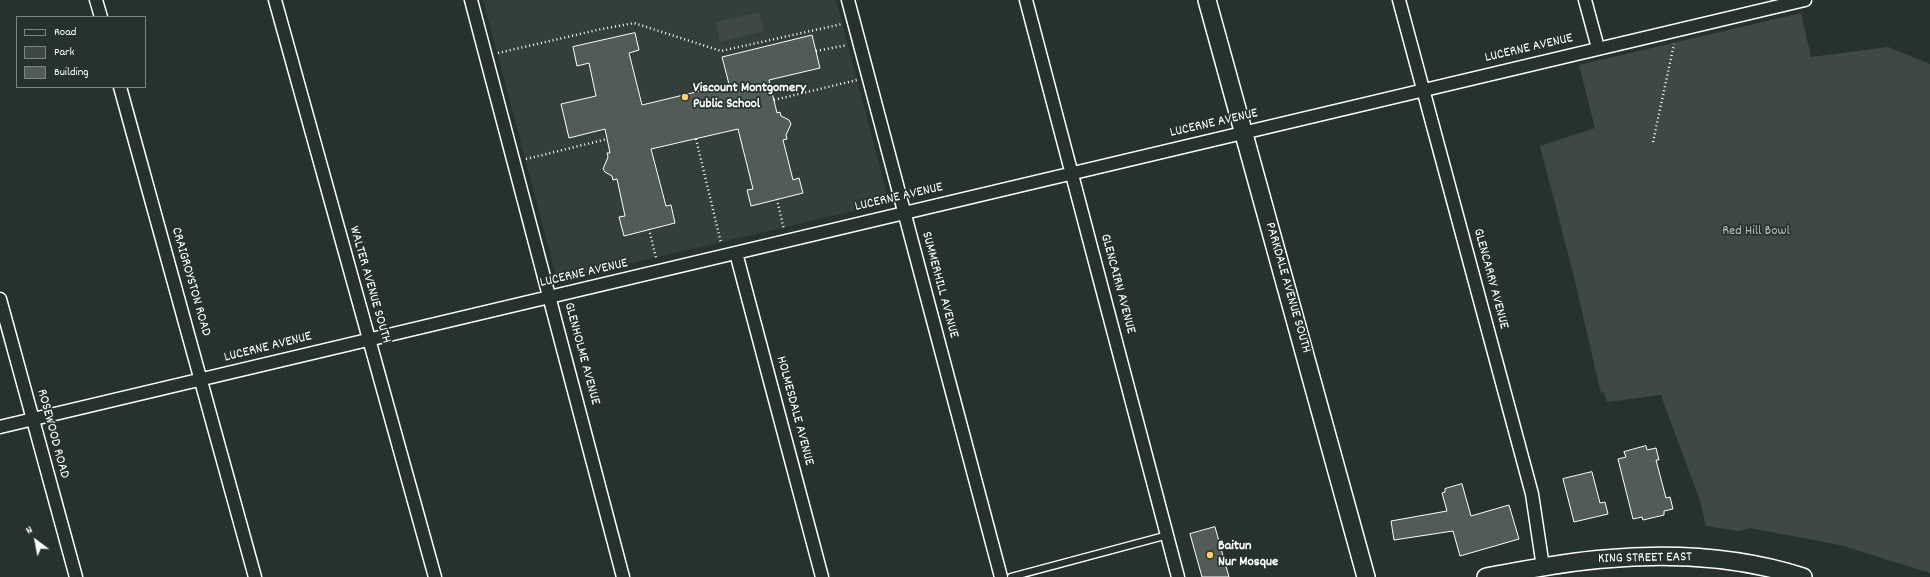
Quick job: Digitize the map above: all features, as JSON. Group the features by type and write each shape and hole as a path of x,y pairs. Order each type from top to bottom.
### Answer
{"main road":[{"name":"PARKDALE AVENUE SOUTH","path":"1207,0 1366,577"},
{"name":"KING STREET EAST","path":"1486,577 1604,558 1686,556 1785,571 1803,577"}],"street":[{"path":"96,0 101,16"},
{"name":"WALTER AVENUE SOUTH","path":"275,0 435,577"},
{"name":"GLENHOLME AVENUE","path":"471,0 623,577"},
{"name":"SUMMERHILL AVENUE","path":"848,0 1001,577"},
{"name":"GLENCAIRN AVENUE","path":"1026,0 1178,577"},
{"name":"GLENCARRY AVENUE","path":"1399,0 1530,488 1543,567"},
{"path":"1585,0 1598,48"},
{"name":"LUCERNE AVENUE","path":"0,427 1423,89 1678,30 1774,3 1805,0"},
{"name":"CRAIGROYSTON ROAD","path":"120,88 255,577"},
{"name":"HOLMESDALE AVENUE","path":"736,253 822,577"},
{"name":"ROSEWOOD ROAD","path":"0,299 76,577"}],"lane":[{"path":"1011,577 1168,535"}],"path":[{"path":"486,56 597,30 634,23 721,51 854,21"},
{"path":"1653,142 1678,30"},
{"path":"816,51 860,42"},
{"path":"774,100 869,77"},
{"path":"514,162 607,139"},
{"path":"696,139 724,256"},
{"path":"777,199 787,240"},
{"path":"649,230 660,271"}],"shaded area":[{"name":"Viscount Montgomery Public School","path":"483,0 836,0 887,198 879,205 564,279 561,278 555,272"}],"green space":[{"path":"759,12 764,31 720,42 716,22"},
{"name":"Red Hill Bowl","path":"1801,13 1811,57 1888,47 1930,64 1930,573 1840,545 1750,528 1739,531 1706,526 1700,501 1661,395 1607,402 1604,392 1601,393 1573,273 1540,146 1595,128 1579,65"}],"building":[{"path":"635,33 639,50 629,53 642,105 729,84 722,57 812,35 820,68 769,80 777,113 780,112 781,116 789,120 791,124 786,135 787,139 783,140 793,180 799,178 803,193 751,206 747,190 753,189 738,129 651,149 666,206 671,205 675,223 624,236 619,217 625,216 617,179 613,180 612,176 603,169 608,157 607,153 610,153 605,129 569,138 561,104 596,96 589,63 577,66 573,47"},
{"path":"1646,446 1647,450 1656,448 1659,460 1656,460 1666,498 1670,497 1673,509 1664,511 1664,515 1643,520 1642,517 1633,519 1618,459 1626,457 1624,452"},
{"path":"1592,472 1600,503 1605,502 1608,514 1574,522 1563,479"},
{"path":"1462,484 1471,516 1509,505 1519,539 1460,556 1453,531 1394,540 1391,521 1447,511 1442,493 1445,492 1445,489"},
{"name":"Baitun Nur Mosque","path":"1215,527 1229,577 1202,577 1190,534"}],"place":[{"name":"Viscount Montgomery Public School","path":"685,97"},
{"name":"Baitun Nur Mosque","path":"1210,555"}]}
